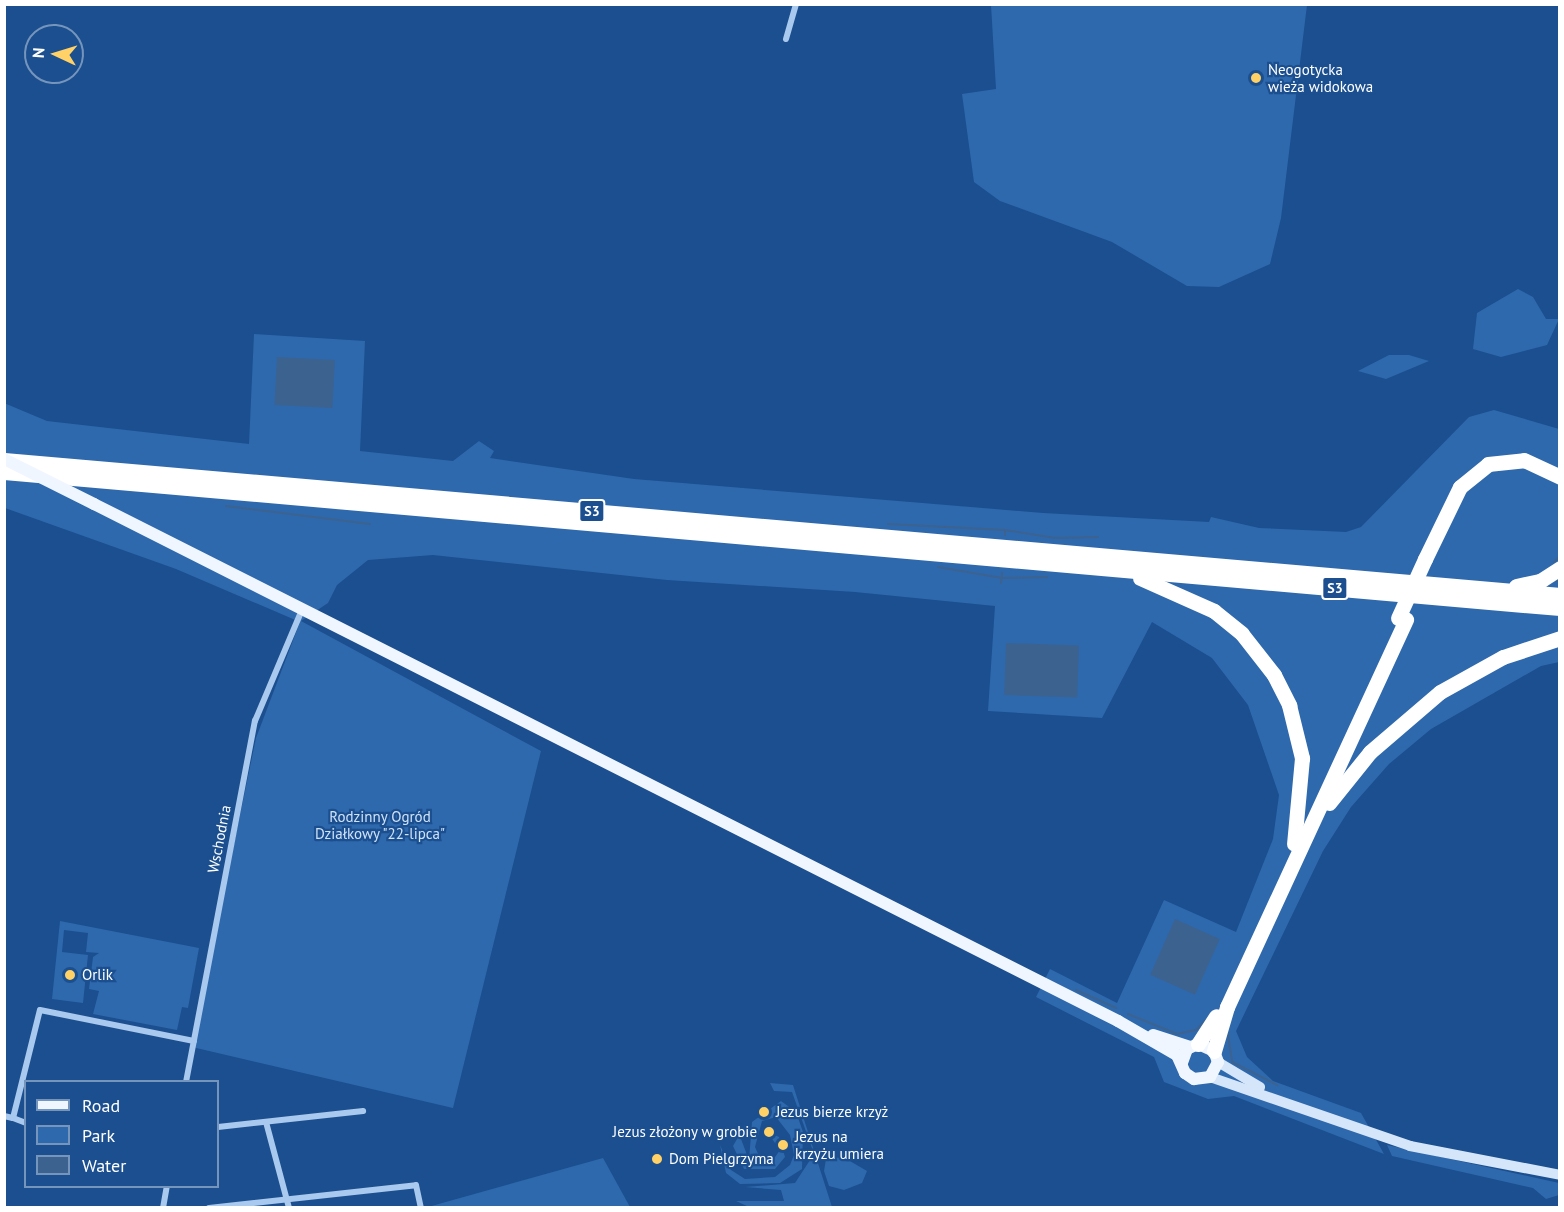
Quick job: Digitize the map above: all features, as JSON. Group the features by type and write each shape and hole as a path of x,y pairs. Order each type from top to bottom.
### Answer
{"highway":[{"name":"S3","path":"4,459 1560,595"},
{"path":"1216,1056 1219,1026 1460,487 1488,464 1524,459 1560,477"},
{"path":"1429,560 1467,491 1493,471 1526,469 1560,488"},
{"name":"S3","path":"4,472 1560,608"},
{"path":"1110,568 1202,603 1242,634 1274,675 1289,705 1302,759 1300,841"},
{"path":"1494,590 1540,581 1560,568"},
{"path":"1194,1045 1300,841 1347,777 1413,711 1503,657 1560,638"}],"main road":[{"path":"4,459 1124,1025 1182,1063 1189,1077 1210,1077 1429,1150 1560,1174"},
{"path":"1124,1025 1194,1045 1216,1056 1298,1107"},
{"path":"1182,1063 1194,1045"},
{"path":"1210,1077 1216,1056"}],"street":[{"path":"786,39 796,4"},
{"name":"Wschodnia","path":"186,1080 255,721 303,609"},
{"path":"13,1118 40,1010 194,1041"},
{"path":"219,1127 363,1112"},
{"path":"4,1116 24,1122"},
{"path":"266,1122 289,1208"},
{"path":"208,1208 416,1185 421,1208"},
{"path":"163,1208 167,1188"}],"green space":[{"path":"991,5 1307,5 1281,218 1270,264 1219,287 1187,286 1112,242 1000,201 974,182 962,94 996,89"},
{"path":"1518,289 1533,297 1546,319 1559,319 1547,345 1501,357 1473,349 1477,313"},
{"name":"Rodzinny Ogród Działkowy \"22-lipca\"","path":"254,334 365,341 360,451 453,461 479,441 494,451 490,458 634,479 1043,513 1209,522 1211,517 1259,528 1346,532 1361,527 1469,417 1494,410 1559,429 1559,662 1541,666 1431,729 1389,764 1351,807 1323,851 1236,1031 1247,1057 1273,1081 1361,1113 1384,1154 1234,1096 1208,1099 1164,1082 1154,1057 1036,997 1050,969 1117,1003 1164,900 1236,932 1273,839 1279,795 1248,705 1212,658 1152,622 1102,718 988,711 995,606 855,592 667,580 433,555 368,560 337,585 328,603 301,621 541,751 453,1108 192,1047 256,738 300,622 176,569 5,508 4,403 47,421 249,444"},
{"path":"1389,355 1409,355 1429,361 1386,379 1358,371"},
{"path":"60,921 199,948 188,1008 182,1007 177,1030 93,1014 99,991 89,989 93,957 99,953 86,952 88,933 64,930 62,952 88,955 83,1003 52,999"},
{"path":"770,1083 793,1085 832,1207 749,1207 736,1201 784,1201 781,1190 745,1187 795,1183 814,1154 792,1092 774,1091"},
{"path":"781,1101 796,1112 803,1132 802,1169 780,1183 740,1184 726,1173 720,1145 731,1170 745,1179 775,1177 790,1165 794,1155 790,1135 776,1117 762,1121 755,1147 760,1158 773,1160 780,1150 770,1136 765,1137 766,1131 779,1137 785,1157 775,1169 744,1169 733,1146 745,1125 741,1139 749,1160 752,1122"},
{"path":"1387,1145 1559,1183 1559,1195 1546,1199 1533,1188 1392,1156"},
{"path":"843,1157 867,1171 862,1183 844,1190 829,1186 824,1171 826,1159"},
{"path":"603,1158 630,1207 428,1207"}],"water":[{"path":"277,357 335,360 332,408 274,405"},
{"path":"1006,643 1079,646 1077,698 1004,695"},
{"path":"1175,919 1220,939 1195,995 1150,975"}],"waterway":[{"path":"226,506 370,524"},
{"path":"888,524 1005,530"},
{"path":"1005,535 1005,530 1055,538 1098,537"},
{"path":"1554,562 1560,556"},
{"path":"938,567 1002,578 1047,577"},
{"path":"1001,583 1002,573"},
{"path":"1556,581 1560,579"},
{"path":"1076,990 1116,1008"},
{"path":"1128,1014 1177,1034 1196,1030 1206,1020"},
{"path":"1227,1029 1232,1062 1277,1085"}],"place":[{"name":"Neogotycka wieża widokowa","path":"1256,78"},
{"name":"Orlik","path":"70,975"},
{"name":"Jezus bierze krzyż","path":"764,1112"},
{"name":"Jezus złożony w grobie","path":"769,1132"},
{"name":"Jezus na krzyżu umiera","path":"783,1145"},
{"name":"Dom Pielgrzyma","path":"657,1159"}]}
